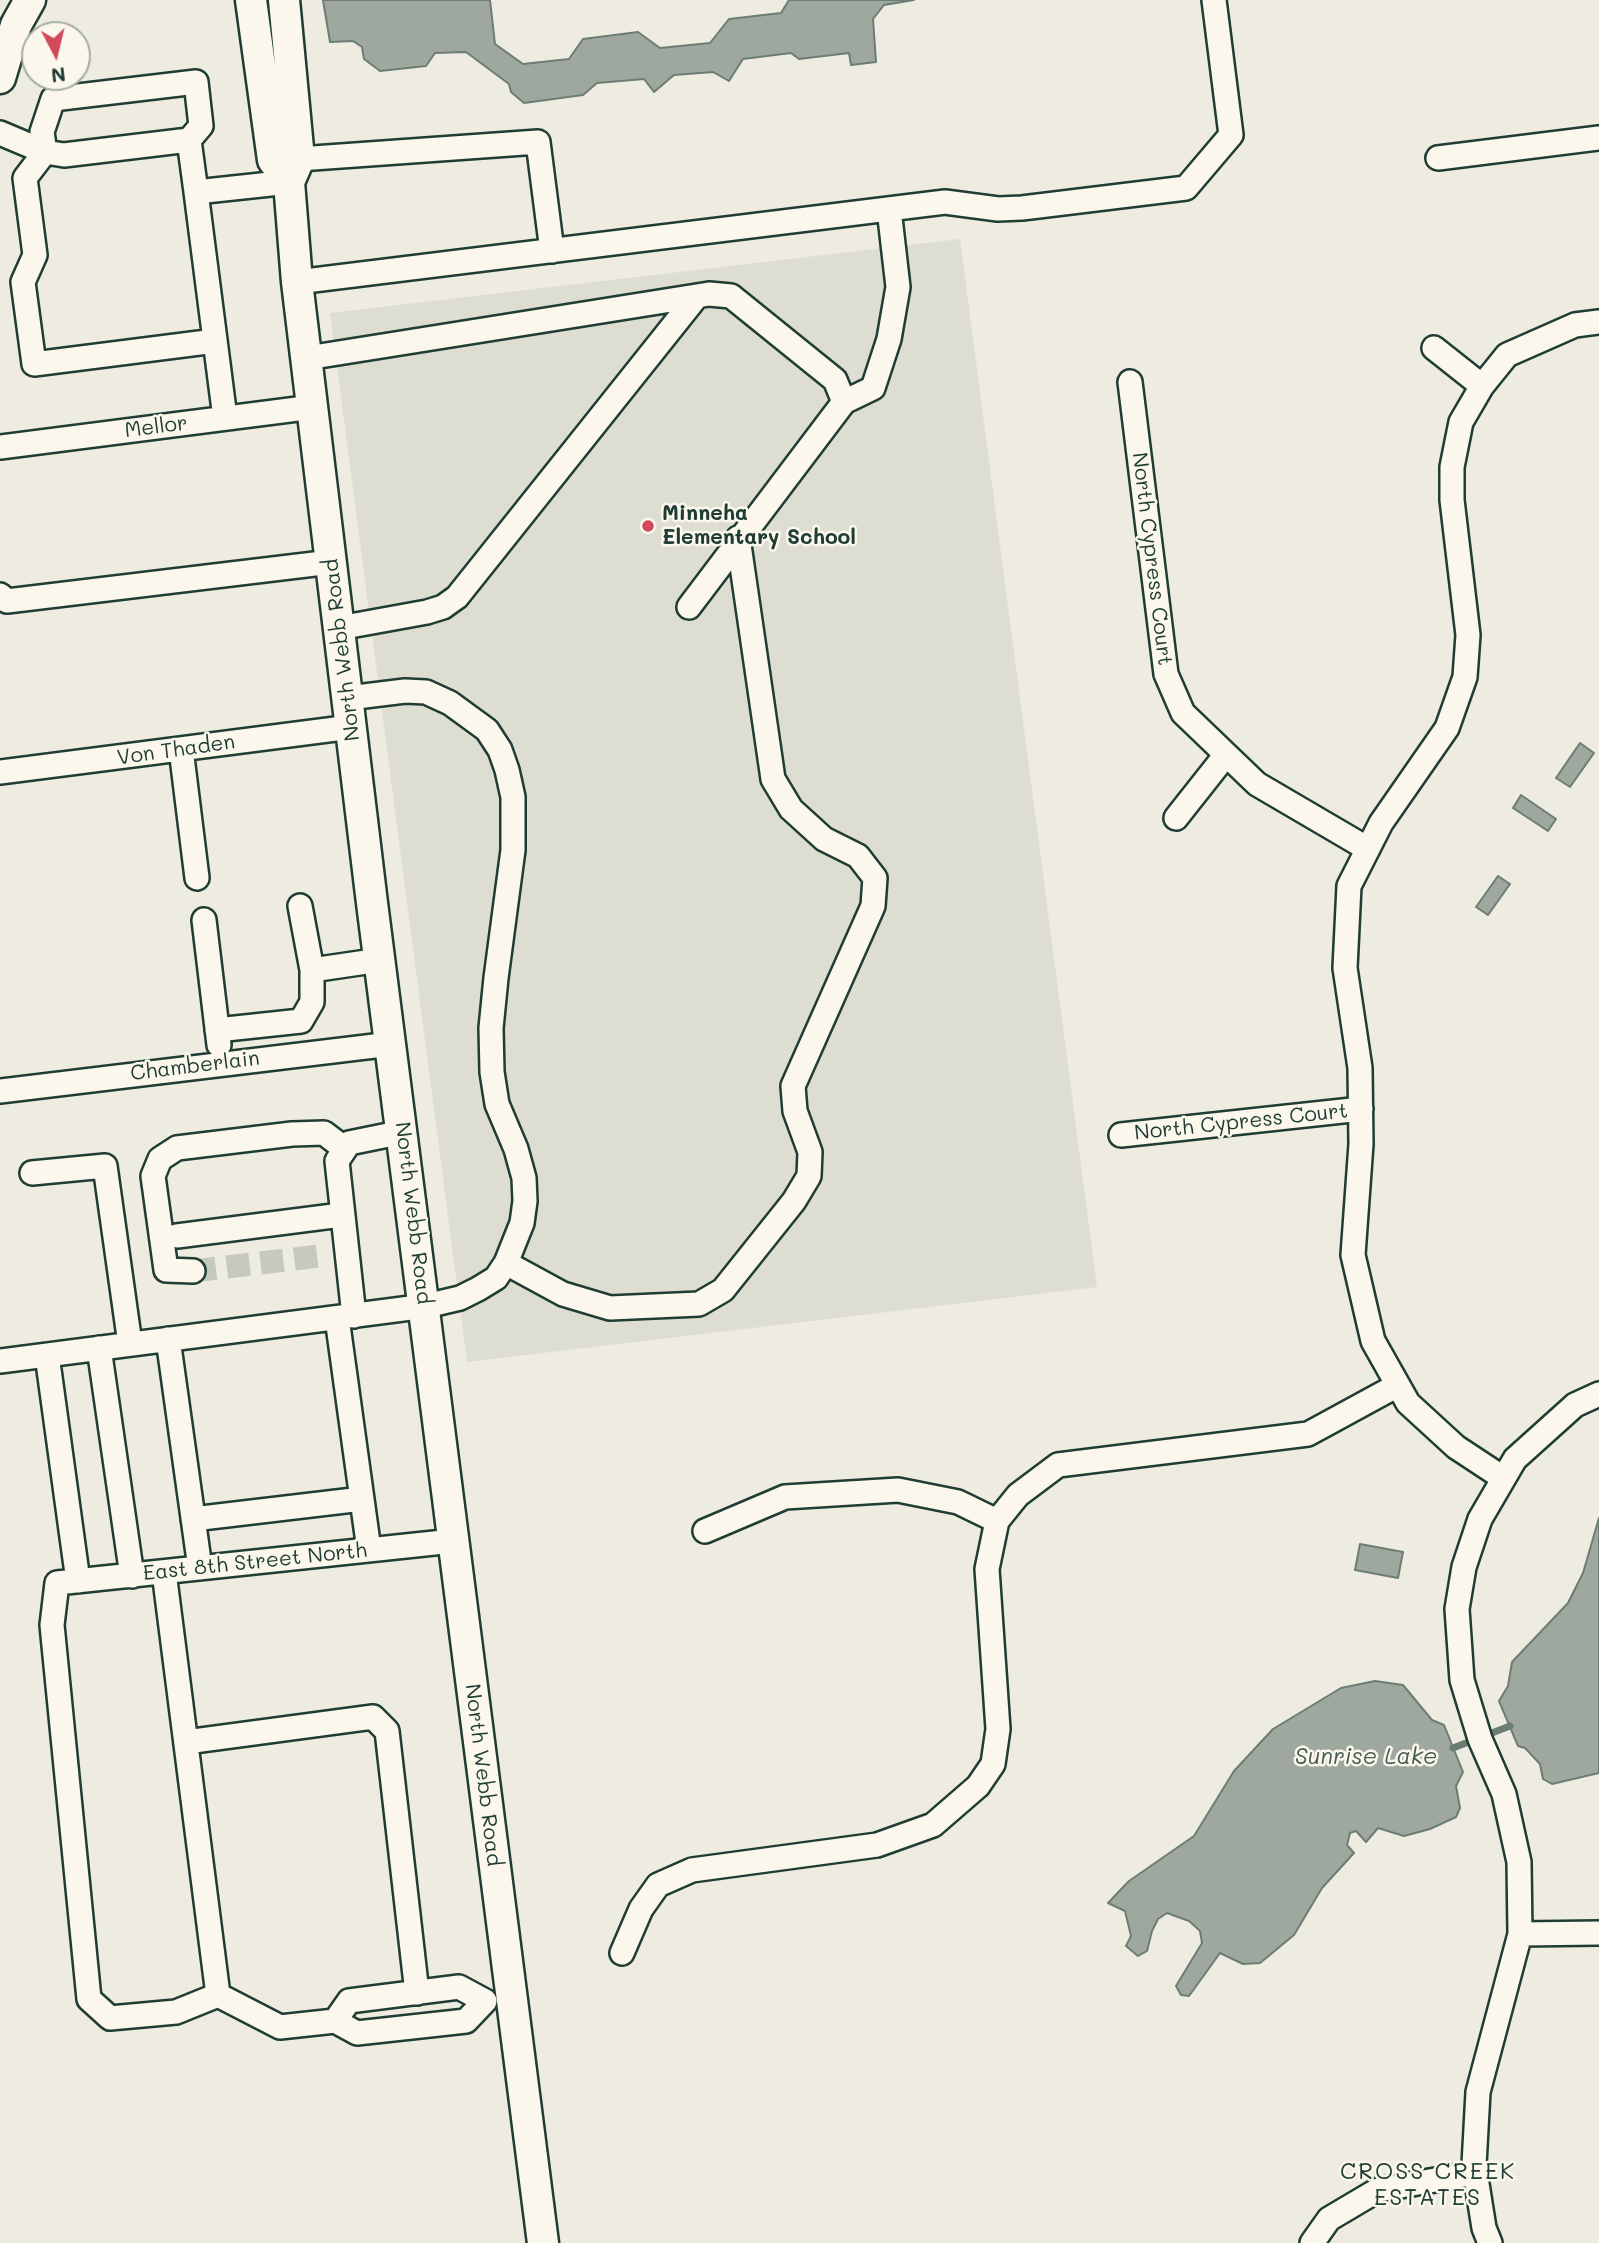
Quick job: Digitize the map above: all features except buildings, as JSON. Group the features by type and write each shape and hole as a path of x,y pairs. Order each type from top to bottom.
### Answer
{"main road":[{"path":"0,78 16,25 30,0"},
{"name":"North Webb Road","path":"251,0 273,160 294,170"},
{"name":"North Webb Road","path":"284,0 298,282 349,713 426,1306 453,1541 498,1999 543,2243"}],"street":[{"path":"298,282 945,202 998,209 1034,208 1186,188 1231,135 1214,0"},
{"path":"0,133 41,156 189,140 201,126 196,82 54,99 43,132 41,156 25,178 35,255 23,282 34,364 215,341"},
{"path":"1438,158 1599,138"},
{"path":"189,140 225,418"},
{"path":"196,192 294,170 538,142 552,251"},
{"path":"689,607 738,538 844,402 873,388 889,339 898,287 889,209"},
{"path":"307,358 697,296 731,296 835,380 842,391 844,402"},
{"path":"339,628 427,612 443,607 457,597 697,296"},
{"path":"1503,1478 1456,1447 1408,1403 1373,1341 1353,1255 1361,1109 1360,1068 1345,968 1349,886 1381,823 1447,728 1465,677 1468,635 1452,500 1452,467 1461,422 1482,386 1507,355 1575,325 1599,322"},
{"path":"1434,348 1482,386"},
{"name":"North Cypress Court","path":"1130,382 1166,674 1183,713 1256,784 1368,849"},
{"name":"Mellor","path":"0,447 313,407"},
{"path":"0,1362 426,1306 460,1298 478,1289 496,1278 506,1262 563,1294 610,1308 699,1304 723,1290 794,1201 809,1176 810,1152 794,1111 793,1086 873,906 875,878 858,856 824,839 791,809 773,779 738,538"},
{"path":"0,595 7,601 331,562"},
{"name":"Von Thaden","path":"0,772 181,750 349,713 405,691 426,692 450,703 487,730 500,750 513,797 513,850 496,978 492,1072 497,1104 516,1149 524,1178 525,1201 522,1223 506,1262"},
{"path":"181,750 197,878"},
{"path":"1176,818 1225,756"},
{"path":"217,1030 301,1021 312,1002 312,970 300,906"},
{"path":"204,920 221,1062"},
{"path":"312,970 380,960"},
{"name":"Chamberlain","path":"0,1091 221,1062 391,1044"},
{"name":"North Cypress Court","path":"1121,1135 1361,1109"},
{"path":"369,1550 337,1254 341,1215 337,1161 349,1143 403,1132"},
{"path":"193,1272 166,1270 153,1176 160,1158 177,1148 292,1134 324,1133 345,1149"},
{"path":"32,1173 105,1166 130,1344"},
{"path":"177,1236 341,1215"},
{"path":"168,1339 200,1568"},
{"path":"99,1348 132,1576"},
{"path":"47,1355 67,1582 52,1625 89,1998 110,2018 176,2012 218,1995 280,2027 335,2021 356,2033 466,2021 498,1999"},
{"path":"622,1953 641,1909 659,1885 692,1870 877,1845 933,1825 978,1786 993,1763 998,1729 987,1569 997,1521 1018,1495 1058,1465 1308,1434 1398,1385"},
{"path":"1490,2243 1484,2228 1475,2173 1478,2092 1520,1934 1519,1862 1504,1794 1480,1739 1462,1680 1457,1609 1464,1567 1480,1519 1515,1459 1575,1405 1599,1394"},
{"path":"705,1531 785,1497 898,1490 958,1502 997,1521"},
{"path":"194,1519 362,1499"},
{"name":"East 8th Street North","path":"67,1582 453,1541"},
{"path":"164,1572 218,1995"},
{"path":"186,1742 373,1717 387,1731 417,1993"},
{"path":"1520,1934 1599,1933"},
{"path":"335,2021 349,2001 459,1987 498,1999"},
{"path":"1312,2243 1329,2219 1378,2190 1475,2173"}],"shaded area":[{"path":"960,239 1097,1287 467,1362 330,313"}],"water":[{"path":"323,0 490,0 495,44 523,64 569,59 583,39 638,32 660,48 710,43 729,19 781,13 789,0 914,0 884,5 873,19 876,62 851,65 849,53 799,59 791,53 743,59 729,81 713,72 674,75 654,92 644,79 597,83 583,95 524,103 511,92 509,84 466,52 435,53 426,66 380,71 364,59 362,47 353,41 330,42"},
{"path":"1580,743 1594,753 1570,787 1556,778"},
{"path":"1521,795 1556,819 1548,831 1513,808"},
{"path":"1498,876 1510,884 1488,915 1476,907"},
{"path":"1599,1518 1599,1773 1552,1784 1543,1779 1540,1764 1525,1748 1518,1746 1499,1701 1508,1686 1512,1662 1568,1603 1583,1573"},
{"path":"1360,1544 1403,1552 1398,1578 1355,1570"},
{"name":"Sunrise Lake","path":"1375,1681 1403,1685 1432,1720 1444,1725 1463,1772 1456,1786 1460,1808 1456,1817 1430,1829 1404,1836 1378,1828 1366,1842 1356,1831 1350,1833 1347,1845 1354,1853 1322,1888 1294,1935 1260,1963 1243,1964 1220,1953 1189,1996 1181,1995 1176,1986 1202,1943 1200,1931 1189,1921 1167,1913 1158,1919 1147,1951 1138,1956 1126,1946 1131,1936 1125,1911 1108,1903 1129,1881 1194,1836 1234,1771 1273,1729 1341,1688"}],"waterway":[{"path":"1453,1748 1510,1726"}],"tunnel":[{"path":"193,1271 328,1255"}],"place":[{"name":"Minneha Elementary School","path":"648,526"}],"district":[{"name":"CROSS CREEK ESTATES","path":"1428,2185"}]}
